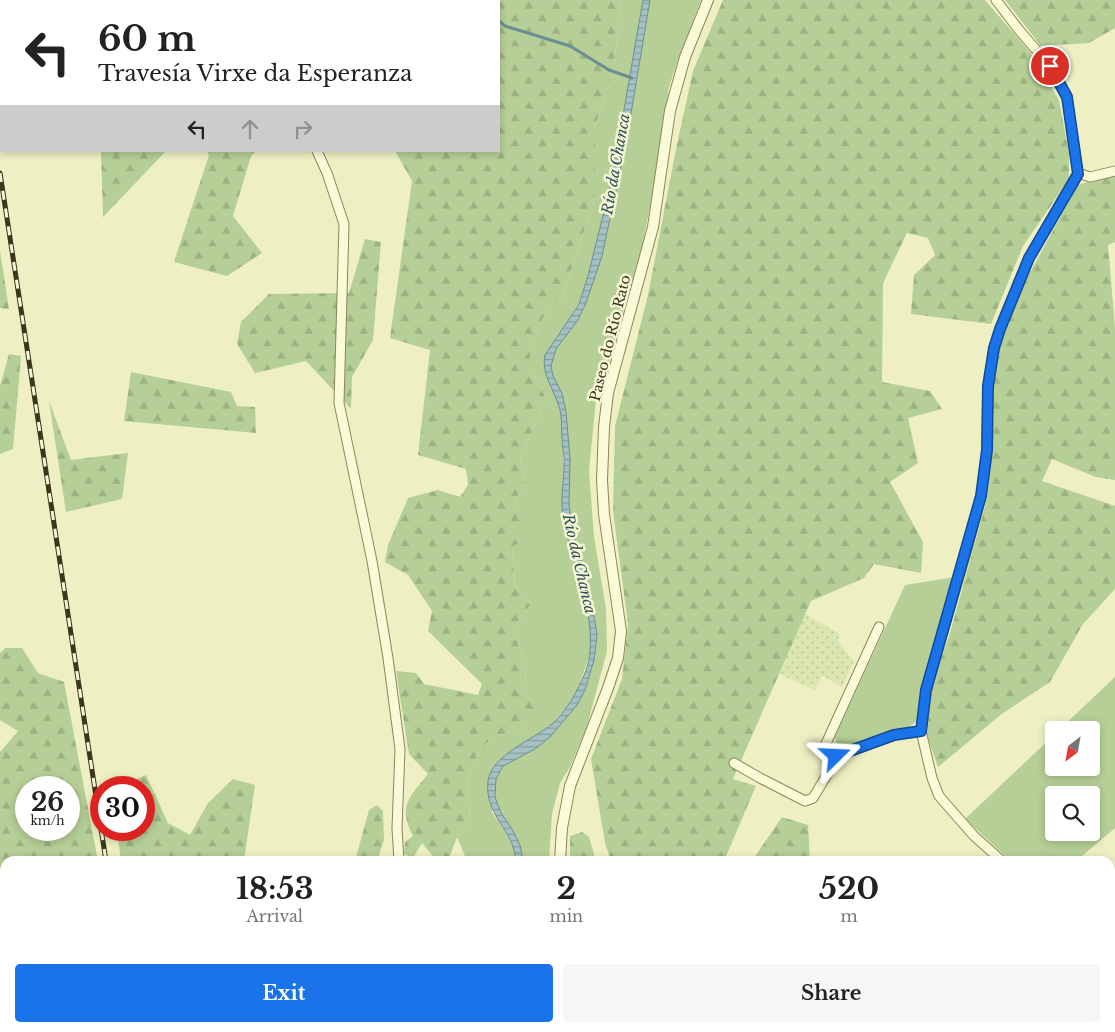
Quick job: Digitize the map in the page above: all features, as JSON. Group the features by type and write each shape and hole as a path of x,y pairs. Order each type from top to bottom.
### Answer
{"street":[{"name":"Paseo do Río Rato","path":"560,856 562,828 570,786 618,658 621,631 602,480 608,393 653,227 670,111 685,56 708,0"},
{"path":"996,0 1050,66 1067,97 1078,174 1029,258 994,348 988,386 987,450 981,496 926,690 921,731 932,778 939,796 974,836 996,856"},
{"path":"318,152 344,224 339,403 372,561 400,749 397,828 399,856"},
{"path":"1078,174 1090,176 1115,172"},
{"path":"879,627 824,748 828,754 836,756 894,735 921,731"},
{"path":"734,763 805,801 813,798 839,755"}],"green space":[{"path":"500,0 621,0 614,66 595,126 595,198 563,295 543,318 530,349 530,367 546,398 520,458 527,485 515,499 527,538 512,547 515,585 530,605 514,628 525,667 526,696 537,705 540,715 527,727 494,737 480,749 468,776 470,823 457,837 450,856 431,856 422,843 414,856 404,854 405,842 413,836 406,816 408,802 428,774 409,754 396,671 416,673 424,684 478,695 482,684 428,631 432,611 408,575 385,562 388,545 408,498 438,490 460,497 468,485 466,469 418,455 430,350 390,338 412,181 396,152 500,152"},
{"path":"621,0 643,0 612,179 588,276 579,303 545,355 550,386 558,401 561,416 567,535 587,602 591,629 590,654 578,689 566,708 553,723 533,738 513,749 495,765 492,812 504,830 516,856 465,856 457,837 470,823 468,776 480,749 494,737 527,727 537,705 526,696 525,667 514,628 530,605 515,585 512,546 526,538 515,499 527,485 520,458 546,398 530,367 530,349 543,318 563,295 595,198 595,126 614,66"},
{"path":"650,0 701,0 669,87 658,165 643,242 605,376 598,379 589,470 594,537 606,609 607,651 587,726 570,767 560,783 552,814 549,856 522,856 520,845 501,813 495,797 496,779 503,766 535,749 563,722 585,690 594,660 597,634 589,589 573,533 569,505 570,459 566,412 562,393 553,376 551,366 556,349 578,320 586,303 602,256 626,143"},
{"path":"723,0 985,0 1029,51 1059,100 1069,153 1069,179 1023,246 991,324 911,314 914,275 935,255 928,238 907,233 883,283 882,382 930,391 942,409 908,418 918,463 890,482 923,542 921,573 874,564 864,578 811,601 733,779 756,786 726,856 609,856 605,843 591,759 622,679 628,624 613,511 615,426 648,295 693,71"},
{"path":"1005,0 1115,0 1115,28 1089,43 1041,46"},
{"path":"101,152 165,152 103,217"},
{"path":"208,152 255,152 251,156 233,216 262,253 227,276 174,262 209,155"},
{"path":"1115,174 1115,242 1108,245 1115,327 1115,480 1096,477 1052,459 1042,481 1115,506 1115,589 1083,624 1050,682 1003,713 938,767 921,717 950,633 987,499 993,443 994,363 1011,307 1078,185"},
{"path":"365,239 381,242 373,340 352,377 351,409 306,361 255,373 237,344 241,322 269,294 349,293"},
{"path":"0,251 9,309 0,308"},
{"path":"9,354 21,356 13,449 0,454 0,386"},
{"path":"131,372 231,392 237,406 255,407 256,433 124,421"},
{"path":"49,401 71,460 128,453 122,499 66,512"},
{"path":"955,577 924,680 916,722 906,729 871,738 846,750 838,748 835,737 905,585"},
{"path":"805,614 840,634 838,641 854,661 842,687 822,676 815,690 779,674"},
{"path":"5,648 22,648 38,673 64,682 90,819 90,841 94,841 97,856 0,856 0,752 18,731 0,720 0,653"},
{"path":"1115,677 1115,828 1100,841 1100,786 1045,786 1045,841 1100,841 1082,856 1006,856 965,819 1045,743 1045,776 1100,776 1100,721 1069,721"},
{"path":"233,779 255,785 245,856 120,856 118,841 155,841 155,795 168,823 190,835 208,803"},
{"path":"377,805 383,811 384,840 379,856 356,856 369,810"},
{"path":"782,817 808,825 810,856 755,856"},
{"path":"582,832 589,837 595,856 570,856 570,836"}],"water":[{"name":"Río da Chanca","path":"643,0 650,0 626,143 602,256 586,303 578,320 556,349 551,366 553,376 562,393 566,412 570,459 569,505 573,533 589,589 597,634 594,660 585,690 577,705 550,737 535,749 503,766 496,779 495,797 501,813 520,845 522,856 515,856 510,840 490,803 488,781 491,772 505,756 544,730 558,718 577,691 589,661 590,634 585,599 566,532 562,509 564,462 560,408 547,378 544,363 545,355 579,304 588,276 612,179"}],"waterway":[{"path":"500,22 505,26 570,46 609,70 632,78"}],"railway":[{"path":"0,173 105,856"}],"route":[{"path":"836,756 894,735 921,731 926,690 981,496 987,450 988,386 994,348 1029,258 1078,174 1067,97 1050,66"}]}
